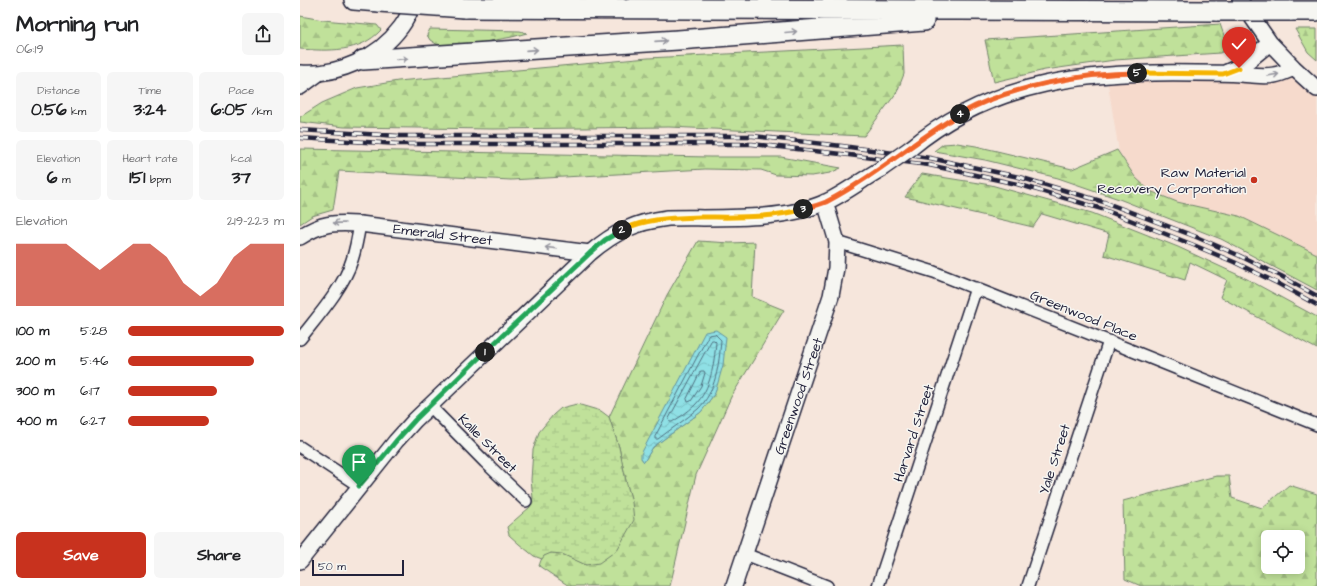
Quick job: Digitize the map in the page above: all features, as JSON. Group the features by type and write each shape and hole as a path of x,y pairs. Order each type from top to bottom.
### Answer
{"highway":[{"path":"354,0 465,8 1317,11"},
{"path":"363,60 746,36 1044,11"}],"street":[{"path":"300,73 319,73 350,66 363,60 381,48 400,28 409,14 415,0"},
{"path":"1240,0 1270,43 1317,89"},
{"path":"1223,74 1243,65 1270,43"},
{"path":"300,561 396,441 429,405 590,253 605,240 622,230 653,220 668,218 767,216 802,210 826,202 881,169 941,125 967,110 1028,88 1076,78 1130,73 1273,75 1294,68"},
{"path":"300,87 319,73"},
{"name":"Greenwood Street","path":"734,586 826,311 836,268 837,242 826,202"},
{"name":"Emerald Street","path":"300,237 309,231 332,223 360,224 590,253"},
{"path":"300,339 326,306 347,273 352,260 360,224"},
{"name":"Greenwood Place","path":"837,242 934,272 976,288 1317,425"},
{"name":"Harvard Street","path":"878,586 976,288"},
{"name":"Yale Street","path":"1028,586 1109,341"},
{"name":"Kalle Street","path":"429,405 526,501"},
{"path":"300,447 359,486"},
{"path":"744,554 827,586"}],"shaded area":[{"path":"1294,68 1317,89 1317,254 1239,216 1177,202 1150,191 1135,177 1119,152 1106,72"}],"green space":[{"path":"300,16 323,20 377,25 381,30 373,38 354,47 332,50 300,49"},
{"path":"1220,24 1227,44 1226,50 1220,53 1115,60 1045,70 994,82 985,40"},
{"path":"430,29 520,31 527,33 468,45 438,45 430,40 427,35"},
{"path":"1295,29 1317,29 1317,60 1308,52"},
{"path":"903,45 904,74 897,92 864,136 669,127 493,129 344,127 300,122 300,117 322,103 357,88 398,81 648,58"},
{"path":"957,143 976,146 1072,169 1117,150 1135,177 1150,191 1177,202 1239,216 1317,254 1317,290 1221,239 1119,199 1058,178 985,160 934,151 943,144"},
{"path":"300,149 781,157 841,168 830,173 812,176 776,175 761,170 705,169 511,180 339,171 333,210 312,216 300,224"},
{"path":"922,174 991,185 1092,213 1178,247 1247,279 1317,317 1317,349 1220,297 1227,280 1190,262 1185,280 1104,255 1109,234 1042,214 1033,227 905,197"},
{"path":"698,241 730,243 755,242 752,297 784,310 731,397 696,475 670,586 569,586 539,566 540,562 547,554 558,553 586,565 632,502 619,447 609,417 667,295","holes":["715,393 701,412 656,445","652,448 644,462 641,458"]},
{"path":"577,404 601,411 609,417 619,447 632,502 634,520 617,550 599,563 586,565 562,554 551,553 544,556 542,559 534,556 509,535 507,527 530,507 533,498 531,480 533,450 539,432 561,408"},
{"path":"1216,476 1229,476 1232,498 1262,508 1289,485 1317,494 1317,586 1141,586 1125,579 1123,501"}],"water":[{"path":"716,330 726,337 723,365 715,393 701,412 653,447 644,462 641,458 641,454 705,332"}],"railway":[{"path":"300,130 400,136 753,136 930,158 1019,177 1104,202 1194,236 1238,255 1317,296"},
{"path":"300,138 399,144 752,144 929,165 1017,184 1102,209 1234,262 1317,305"}],"place":[{"name":"Raw Material Recovery Corporation","path":"1254,180"}],"route":[{"path":"359,486 396,441 429,405 590,253 605,240 628,227 653,220 668,218 754,217 780,215 826,202 881,169 941,125 967,110 1004,95 1028,88 1053,82 1102,75 1130,73 1223,74 1239,68"}]}
